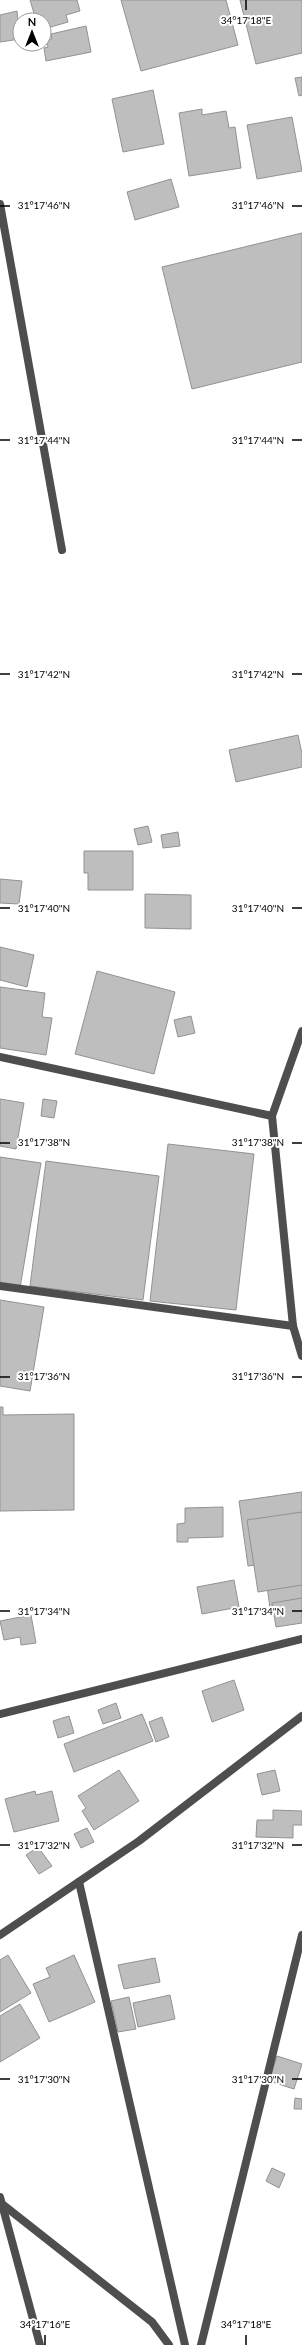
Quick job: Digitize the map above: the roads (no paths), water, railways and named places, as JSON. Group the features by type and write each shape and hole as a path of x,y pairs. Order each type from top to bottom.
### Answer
{"street":[{"path":"0,204 62,550"},
{"path":"302,1030 272,1116 293,1326 302,1356"},
{"path":"0,1057 272,1116"},
{"path":"0,1286 293,1326"},
{"path":"0,1714 302,1639"},
{"path":"0,1935 140,1841 302,1716"},
{"path":"79,1882 185,2345"},
{"path":"201,2345 302,1935"},
{"path":"1,2201 40,2345"},
{"path":"1,2201 152,2322 169,2345"}]}
